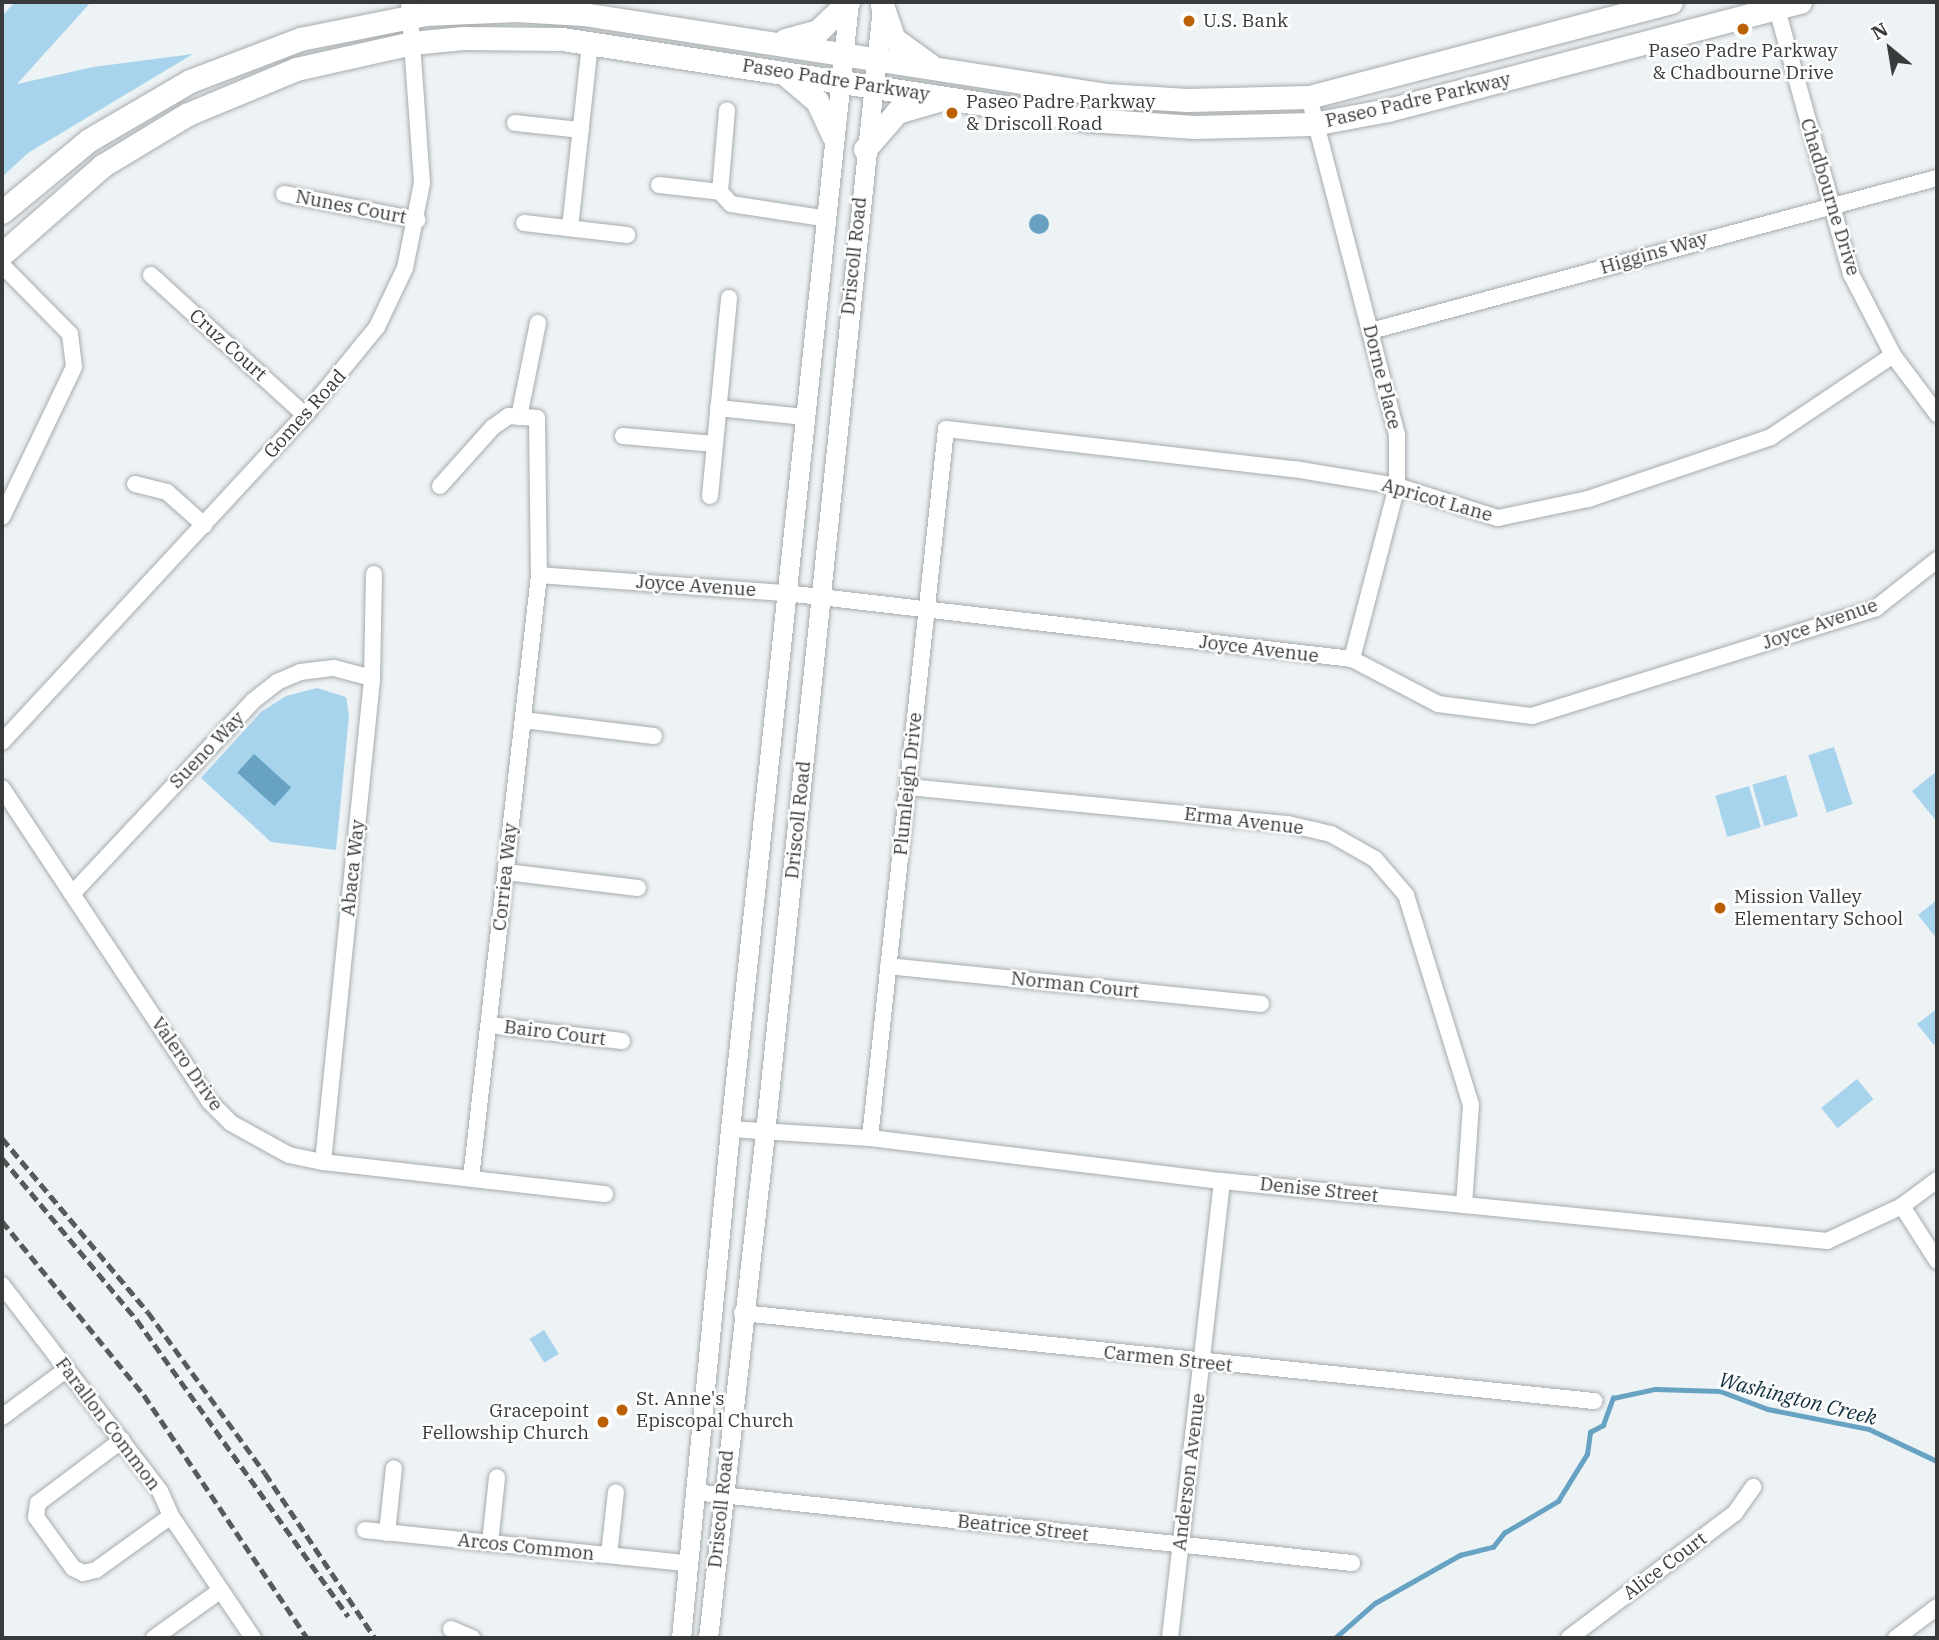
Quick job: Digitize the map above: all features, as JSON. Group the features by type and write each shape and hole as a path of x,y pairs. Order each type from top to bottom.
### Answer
{"main road":[{"path":"771,43 818,31 848,2"},
{"name":"Paseo Padre Parkway","path":"2,212 76,150 161,96 236,61 316,34 410,9 549,11 1129,97 1308,97 1671,2"},
{"name":"Paseo Padre Parkway","path":"2,254 102,166 188,114 296,69 412,43 496,37 590,43 1089,120 1195,127 1313,124 1401,106 1776,5 1800,2"},
{"path":"882,3 894,39 939,70"},
{"path":"783,72 817,101 833,135"},
{"path":"865,149 897,113 947,98"},
{"path":"2,233 76,150"}],"street":[{"name":"Driscoll Road","path":"681,1638 686,1563 730,1129 805,417 823,218 848,2"},
{"name":"Driscoll Road","path":"708,1638 765,1133 871,86 882,3"},
{"name":"Chadbourne Drive","path":"1776,5 1829,204 1851,274 1894,355 1937,414"},
{"name":"Gomes Road","path":"2,742 305,415 377,327 405,268 417,220 422,183 410,9"},
{"path":"570,228 590,43"},
{"name":"Dorne Place","path":"1308,97 1397,435 1397,486 1352,659"},
{"path":"720,192 727,110"},
{"path":"515,123 581,130"},
{"name":"Higgins Way","path":"1371,331 1829,204 1937,178"},
{"path":"659,185 720,192 731,204 823,218"},
{"name":"Nunes Court","path":"284,194 417,220"},
{"path":"524,223 626,235"},
{"path":"2,265 70,334 74,367 4,508"},
{"name":"Cruz Court","path":"151,275 305,415"},
{"path":"710,496 729,298"},
{"path":"440,486 493,427 509,416 519,417 538,323"},
{"name":"Apricot Lane","path":"946,429 1294,469 1397,486 1499,518 1588,499 1771,437 1894,355"},
{"path":"718,408 805,417"},
{"name":"Corriea Way","path":"471,1178 539,575 537,418 519,417"},
{"name":"Plumleigh Drive","path":"870,1138 946,429"},
{"path":"623,436 715,444"},
{"path":"135,484 167,492 204,525"},
{"name":"Joyce Avenue","path":"539,575 786,593 1352,659 1438,704 1532,716 1876,608 1937,560"},
{"name":"Abaca Way","path":"323,1163 372,677 374,574"},
{"name":"Sueno Way","path":"72,894 253,701 277,682 300,672 334,668 372,677"},
{"path":"523,720 654,736"},
{"name":"Erma Avenue","path":"908,787 1288,824 1331,834 1375,859 1406,895 1471,1105 1464,1205"},
{"name":"Valero Drive","path":"2,788 209,1101 231,1123 289,1156 323,1163 604,1194"},
{"path":"506,872 638,888"},
{"name":"Norman Court","path":"888,966 1261,1004"},
{"name":"Bairo Court","path":"489,1025 622,1041"},
{"name":"Denise Street","path":"730,1129 870,1138 1222,1181 1827,1241 1902,1206 1937,1180"},
{"name":"Anderson Avenue","path":"1170,1638 1222,1181"},
{"path":"1902,1206 1937,1261"},
{"name":"Farallon Common","path":"5,1294 67,1369 160,1491 171,1516 253,1638"},
{"name":"Carmen Street","path":"743,1313 1594,1401"},
{"path":"2,1417 67,1369"},
{"path":"122,1440 38,1503 36,1517 73,1568 83,1573 96,1570 171,1516"},
{"path":"387,1533 394,1468"},
{"path":"490,1543 497,1477"},
{"name":"Alice Court","path":"1569,1638 1735,1513 1753,1487"},
{"path":"610,1555 616,1492"},
{"name":"Beatrice Street","path":"694,1492 1352,1563"},
{"name":"Arcos Common","path":"365,1530 686,1563"},
{"path":"154,1638 221,1590"},
{"path":"1896,1638 1937,1607"},
{"path":"451,1629 472,1638"}],"shaded area":[{"path":"15,2 91,2 17,84 93,67 193,54 28,153 2,177 2,16"},
{"path":"1039,214 1046,217 1049,224 1046,231 1039,234 1032,231 1029,224 1032,217"},
{"path":"317,688 346,697 349,716 336,850 271,842 201,778 261,712 286,696"},
{"path":"1834,747 1853,804 1827,812 1808,755"},
{"path":"254,754 291,787 274,806 237,773"},
{"path":"1937,771 1937,822 1912,791"},
{"path":"1786,775 1798,816 1764,826 1752,785"},
{"path":"1749,786 1761,827 1727,837 1715,796"},
{"path":"1937,900 1937,939 1918,915"},
{"path":"1937,1009 1937,1043 1934,1045 1917,1024"},
{"path":"1857,1079 1873,1099 1838,1128 1821,1108"},
{"path":"544,1330 559,1354 544,1363 530,1339"}],"waterway":[{"name":"Washington Creek","path":"1335,1638 1375,1603 1460,1555 1493,1547 1504,1533 1558,1501 1587,1454 1590,1432 1603,1425 1613,1398 1655,1389 1720,1391 1768,1409 1869,1429 1937,1461"}],"railway":[{"path":"2,1138 148,1312 265,1473 375,1638"},
{"path":"2,1158 137,1320 348,1616"},
{"path":"2,1221 144,1395 307,1638"}],"place":[{"name":"U.S. Bank","path":"1189,21"},
{"name":"Paseo Padre Parkway & Chadbourne Drive","path":"1743,29"},
{"name":"Paseo Padre Parkway & Driscoll Road","path":"952,113"},
{"name":"Mission Valley Elementary School","path":"1720,908"},
{"name":"St. Anne's Episcopal Church","path":"622,1410"},
{"name":"Gracepoint Fellowship Church","path":"603,1422"}]}
